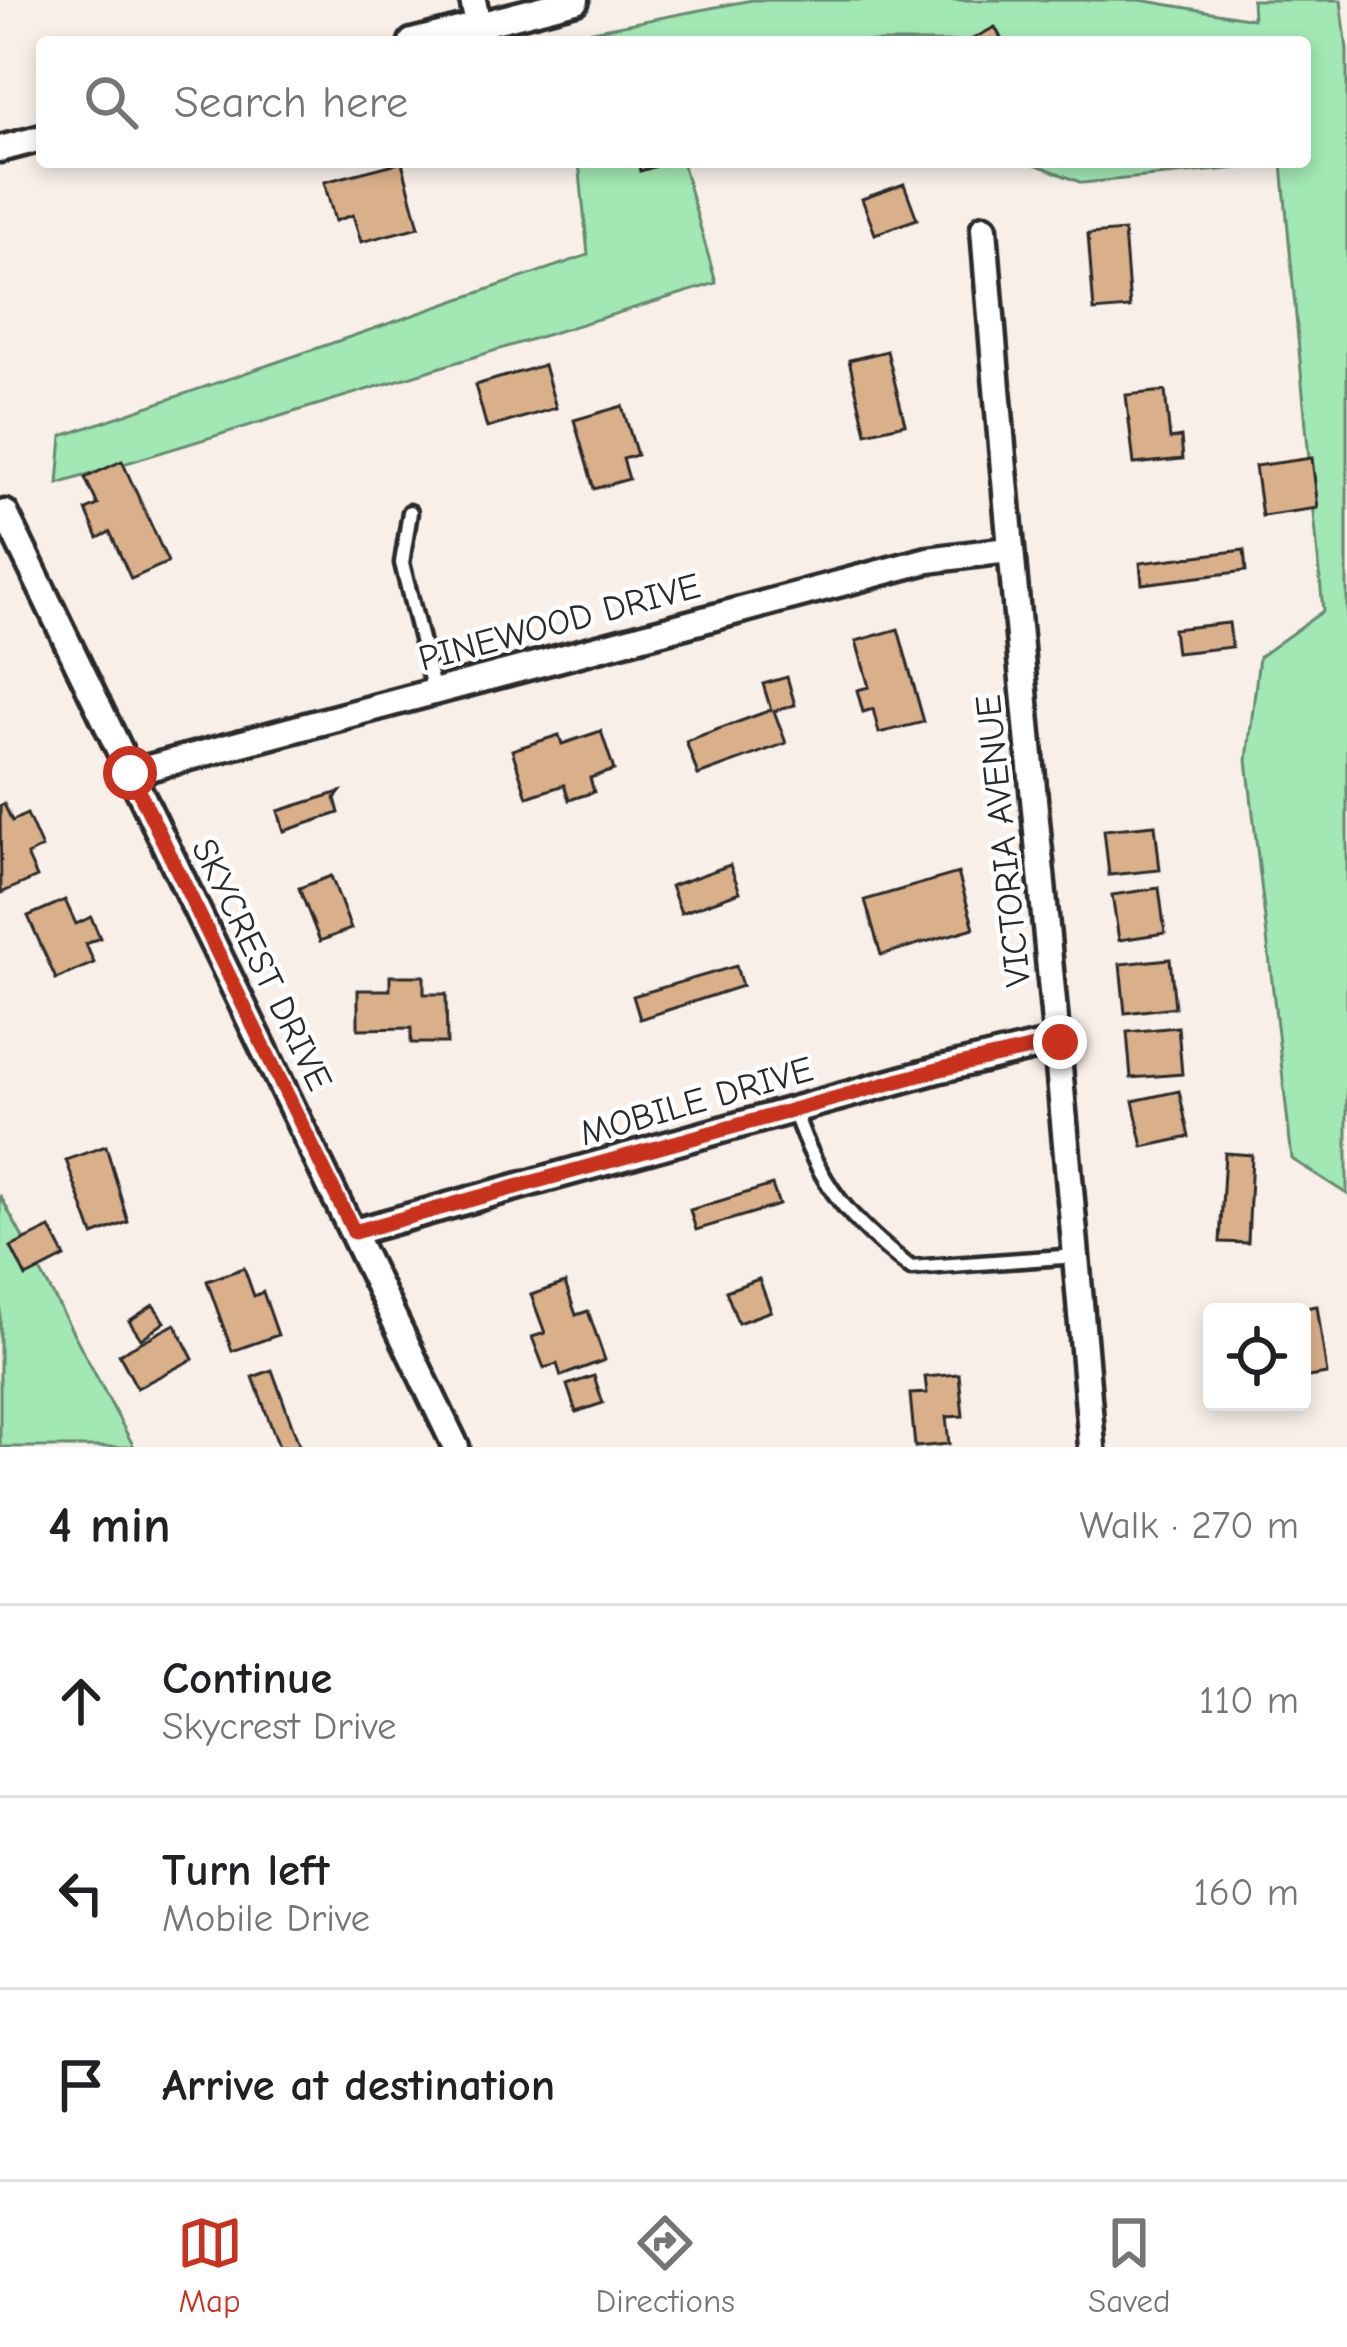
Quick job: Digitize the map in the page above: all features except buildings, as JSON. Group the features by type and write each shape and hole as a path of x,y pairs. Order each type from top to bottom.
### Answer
{"street":[{"path":"425,36 476,12 576,0"},
{"path":"0,149 36,140"},
{"name":"VICTORIA AVENUE","path":"984,228 1008,550 1060,1042 1092,1447"},
{"name":"SKYCREST DRIVE","path":"5,513 456,1447"},
{"name":"PINEWOOD DRIVE","path":"130,773 928,560 1008,550"},
{"name":"MOBILE DRIVE","path":"354,1232 1060,1042"}],"lane":[{"path":"410,512 402,562 434,692"},
{"path":"794,1110 811,1160 854,1224 911,1268 1077,1256"}],"green space":[{"path":"752,0 1140,0 1253,19 1252,0 1341,0 1347,50 1347,1194 1292,1159 1247,760 1259,657 1323,611 1282,168 1311,168 1311,36 566,36"},
{"path":"580,168 684,168 716,283 58,484 62,436 588,255"},
{"path":"1045,168 1240,168 1082,183"},
{"path":"0,1195 134,1447 0,1447"}],"route":[{"path":"130,773 354,1232 937,1070 1060,1042"}]}
